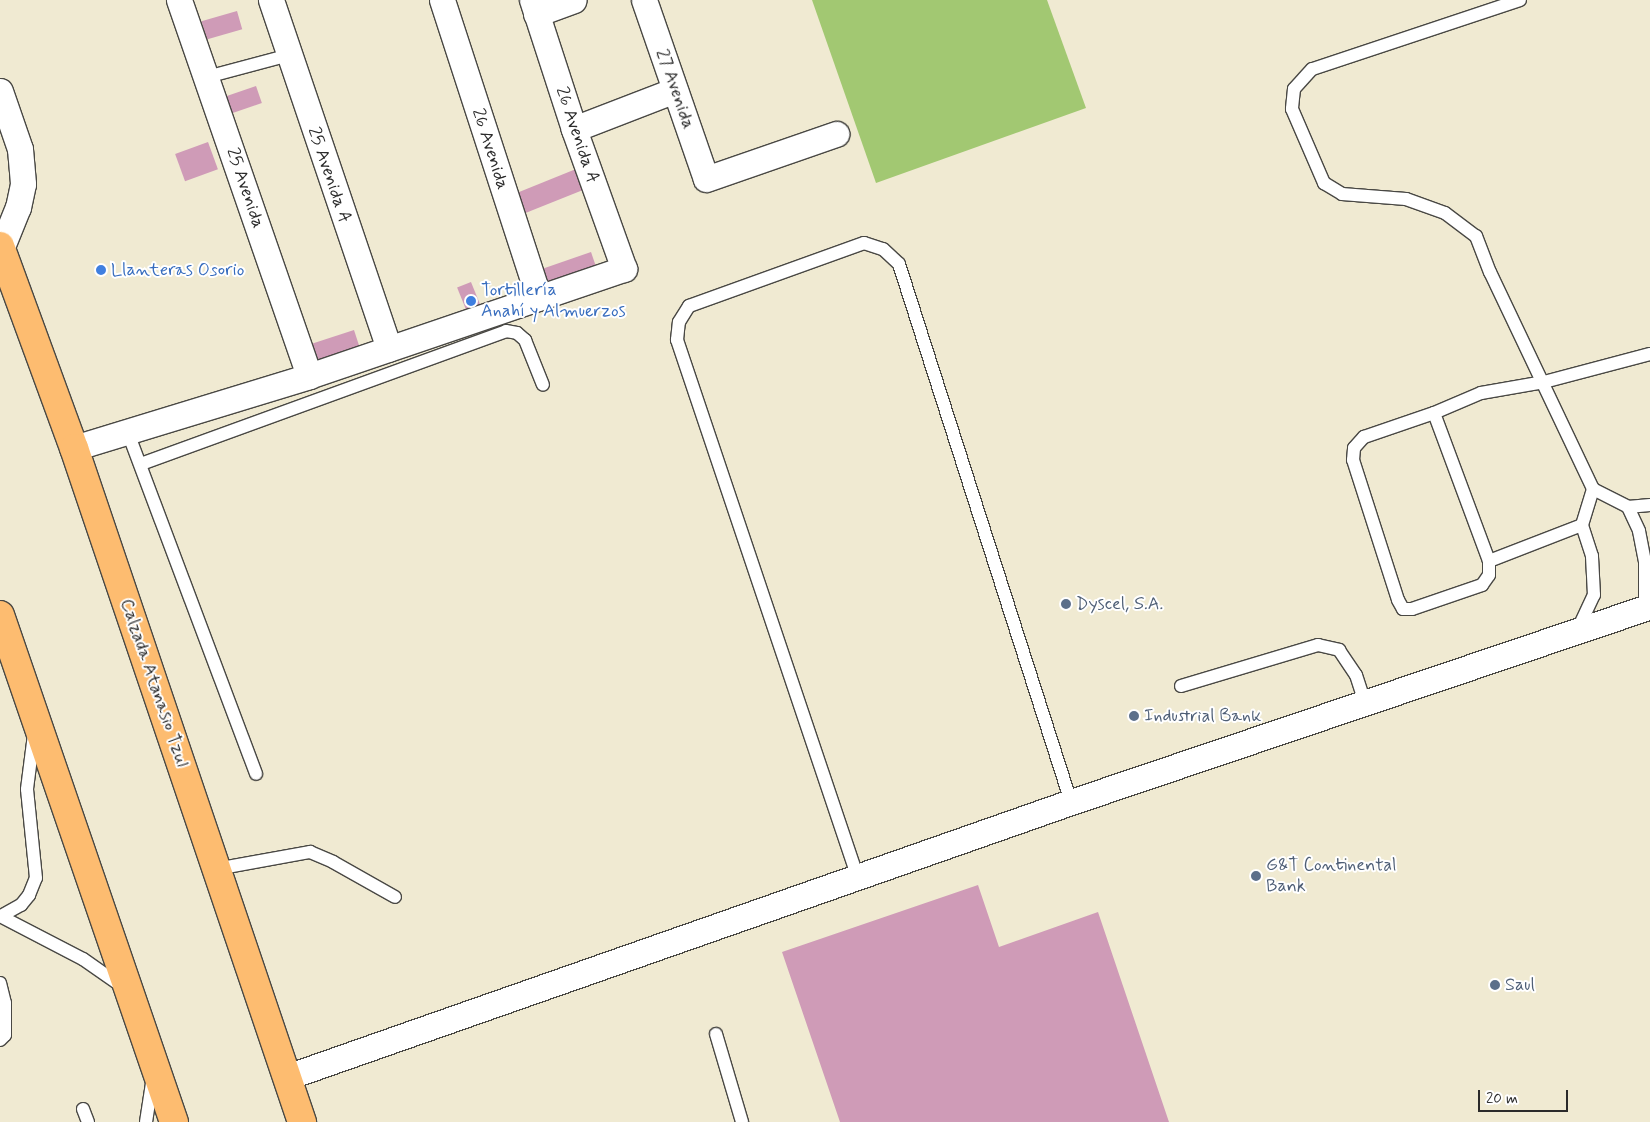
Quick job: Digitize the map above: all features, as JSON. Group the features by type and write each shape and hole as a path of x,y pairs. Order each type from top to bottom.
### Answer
{"main road":[{"name":"Calzada Atanasio Tzul","path":"0,249 74,448 302,1122"},
{"path":"0,615 174,1122"}],"street":[{"name":"25 Avenida","path":"179,0 310,376"},
{"name":"25 Avenida A","path":"271,0 389,349"},
{"path":"534,7 574,0"},
{"name":"27 Avenida","path":"644,0 706,178 836,134"},
{"name":"26 Avenida","path":"448,2 539,298"},
{"name":"26 Avenida A","path":"534,7 574,129 624,269 539,298"},
{"path":"574,129 675,90"},
{"path":"0,91 20,149 23,184 18,207 0,249"},
{"path":"74,448 310,376 539,298"},
{"path":"287,1077 1071,802 1648,607"}],"lane":[{"path":"1520,0 1312,69 1294,89 1292,109 1324,183 1342,194 1406,199 1445,213 1476,236 1490,272 1544,382 1593,489 1628,507 1650,505"},
{"path":"207,77 289,55"},
{"path":"858,878 677,340 679,322 689,306 864,243 884,249 899,264 1071,802"},
{"path":"141,464 506,331 517,333 525,340 543,384"},
{"path":"1434,413 1490,561 1489,575 1482,585 1412,609 1403,609 1398,600 1353,460 1354,448 1364,438 1434,413 1481,393 1544,382 1650,354"},
{"path":"128,433 256,774"},
{"path":"1577,631 1594,595 1592,556 1582,525 1593,489"},
{"path":"1628,507 1639,531 1645,561 1648,607"},
{"path":"1490,561 1582,525"},
{"path":"1181,686 1318,645 1339,650 1356,675 1365,702"},
{"path":"1,916 21,905 29,895 36,878 28,789 36,716"},
{"path":"216,869 310,852 333,862 395,898"},
{"path":"1,916 83,959 128,991"},
{"path":"0,982 5,1003 5,1035 0,1040"},
{"path":"716,1034 742,1122"},
{"path":"146,1122 155,1067"},
{"path":"83,1109 88,1122"}],"green space":[{"path":"812,0 1047,0 1086,108 876,183"}],"building":[{"path":"237,11 242,29 207,39 201,21"},
{"path":"256,86 262,103 227,115 221,98"},
{"path":"208,142 218,169 185,181 175,154"},
{"path":"576,169 584,189 523,214 515,194"},
{"path":"591,252 599,275 547,293 539,270"},
{"name":"Tortillería Anahí y Almuerzos","path":"471,282 484,314 470,320 457,288"},
{"path":"354,330 362,354 314,369 306,345"},
{"path":"978,885 999,947 1098,912 1169,1122 840,1122 782,952"}],"place":[{"name":"Llanteras Osorio","path":"101,270"},
{"name":"Tortillería Anahí y Almuerzos","path":"471,301"},
{"name":"Dyscel, S.A.","path":"1066,604"},
{"name":"Industrial Bank","path":"1134,716"},
{"name":"G&T Continental Bank","path":"1256,876"},
{"name":"Saul","path":"1495,985"}]}
